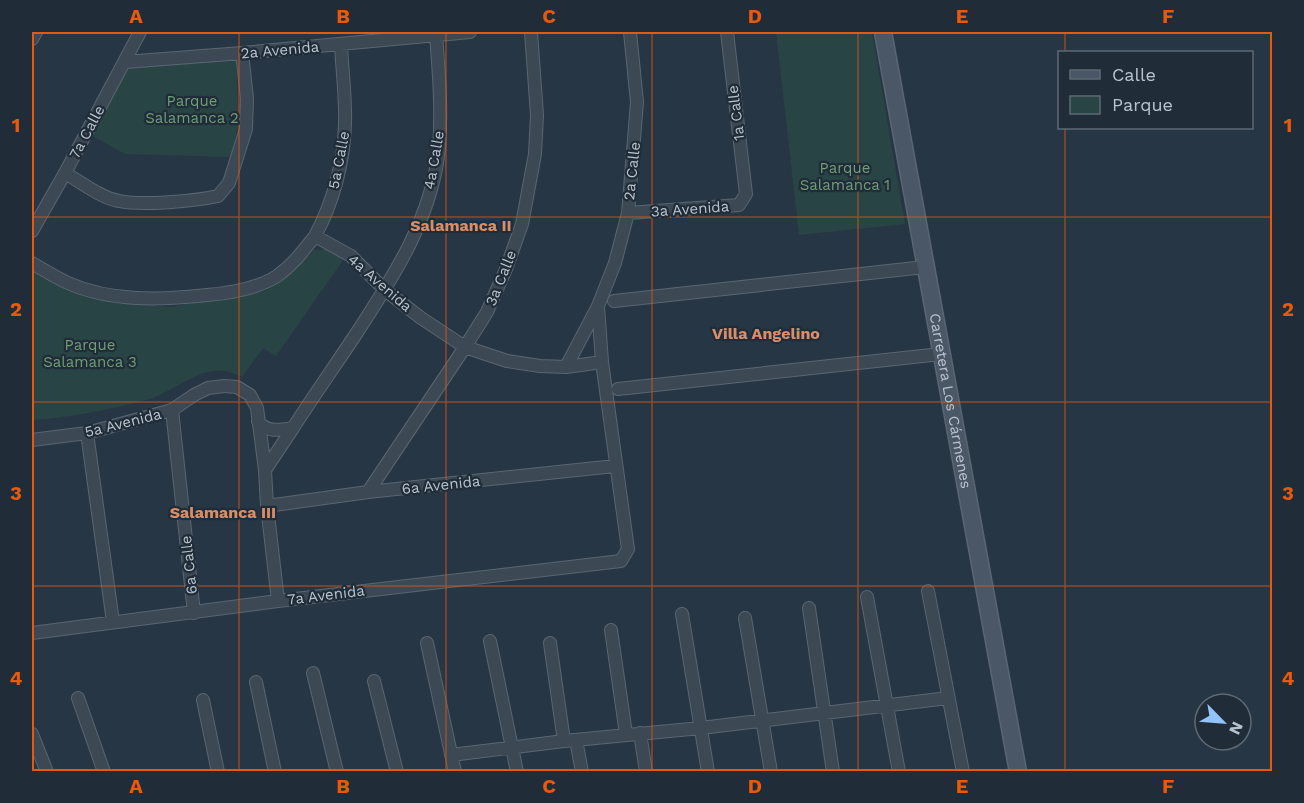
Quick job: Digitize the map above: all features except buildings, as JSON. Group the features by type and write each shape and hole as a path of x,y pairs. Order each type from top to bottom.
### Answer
{"main road":[{"name":"Carretera Los Cármenes","path":"883,32 1018,771"}],"street":[{"path":"32,39 36,32"},
{"name":"7a Calle","path":"32,231 140,32"},
{"name":"2a Avenida","path":"125,62 470,32"},
{"name":"3a Calle","path":"368,492 487,312 522,224 535,154 537,115 531,32"},
{"name":"2a Calle","path":"566,367 598,306 615,263 628,213 637,102 630,32"},
{"name":"1a Calle","path":"727,32 746,194"},
{"name":"4a Calle","path":"265,471 385,290 409,248 426,205 438,151 441,108 436,34"},
{"name":"5a Calle","path":"315,236 324,220 333,195 345,132 340,44"},
{"path":"65,173 107,197 119,201 173,202 218,196 229,183 246,129 247,106 242,53"},
{"name":"3a Avenida","path":"628,213 739,205 746,194"},
{"path":"32,263 69,283 98,292 154,300 177,299 222,294 260,285 276,277 294,263 315,236"},
{"name":"4a Avenida","path":"315,236 351,256 385,290 421,318 465,347 507,361 566,367 602,362"},
{"path":"614,301 925,267"},
{"name":"2a Calle","path":"598,306 602,362 628,549 621,561"},
{"path":"618,389 941,354"},
{"name":"5a Avenida","path":"32,440 87,433 172,410 194,394 208,388 237,387 250,395 255,402 265,471"},
{"name":"6a Calle","path":"172,410 194,613"},
{"path":"258,421 269,429 293,428"},
{"path":"87,433 112,622"},
{"name":"6a Avenida","path":"267,506 368,492 615,466"},
{"path":"265,471 278,601"},
{"name":"7a Avenida","path":"32,633 278,601 621,561"},
{"path":"928,591 963,771"},
{"path":"867,597 899,771"},
{"path":"809,608 833,771"},
{"path":"682,614 708,771"},
{"path":"745,618 771,771"},
{"path":"611,630 626,734"},
{"path":"490,641 517,771"},
{"path":"427,643 455,771"},
{"path":"550,643 570,741 582,771"},
{"path":"313,673 337,771"},
{"path":"374,681 397,771"},
{"path":"256,682 275,771"},
{"path":"78,698 104,771"},
{"path":"452,755 948,698"},
{"path":"203,700 218,771"},
{"path":"639,733 646,771"},
{"path":"32,734 47,771"}],"green space":[{"name":"Parque Salamanca 1","path":"776,32 872,32 905,224 799,235"},
{"name":"Parque Salamanca 2","path":"236,60 239,123 231,157 125,154 92,136 126,68"},
{"name":"Parque Salamanca 3","path":"325,249 335,252 344,259 276,356 263,348 242,377 225,371 206,372 147,400 104,410 32,420 32,269 73,291 110,301 169,307 265,291 295,270 314,250"}],"district":[{"name":"Salamanca II","path":"461,225"},
{"name":"Villa Angelino","path":"766,333"},
{"name":"Salamanca III","path":"223,512"}]}
